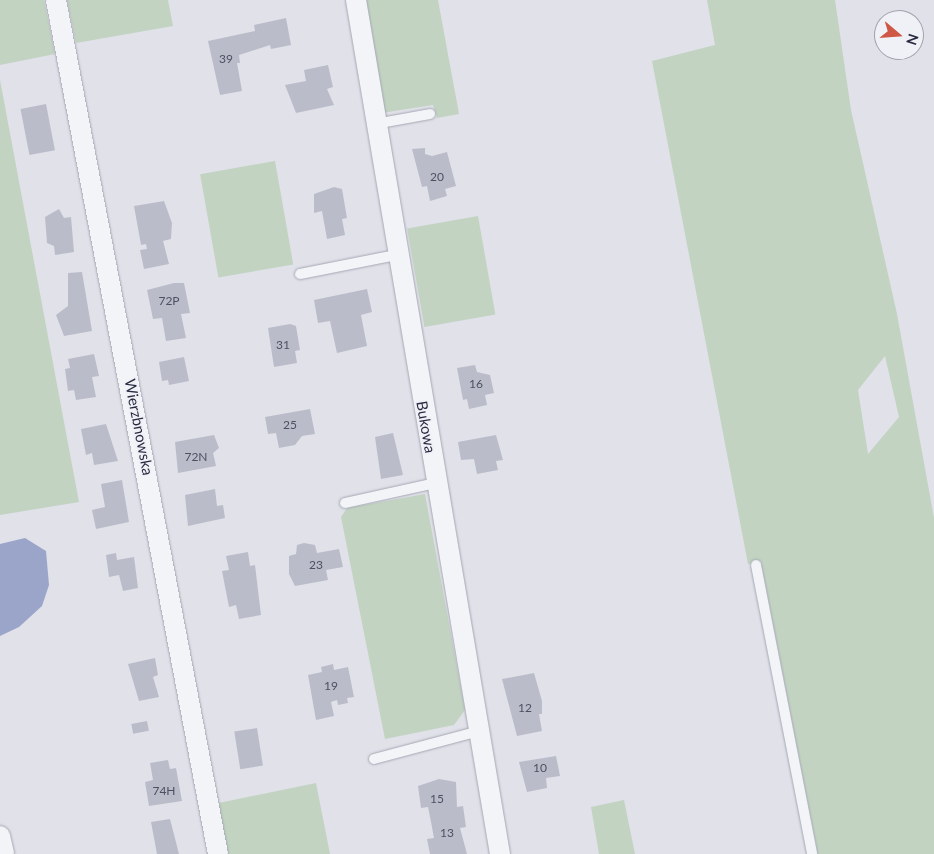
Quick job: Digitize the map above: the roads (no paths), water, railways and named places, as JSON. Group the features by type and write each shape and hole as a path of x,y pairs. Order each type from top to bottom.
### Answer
{"street":[{"name":"Wierzbnowska","path":"56,0 218,854"},
{"name":"Bukowa","path":"356,0 396,255 500,854"},
{"path":"0,836 4,854"}],"lane":[{"path":"375,124 430,114"},
{"path":"300,274 396,255"},
{"path":"345,503 436,484"},
{"path":"756,565 812,854"},
{"path":"374,759 479,732"}],"water":[{"path":"25,538 46,551 49,585 42,606 19,627 0,636 0,544"}]}
